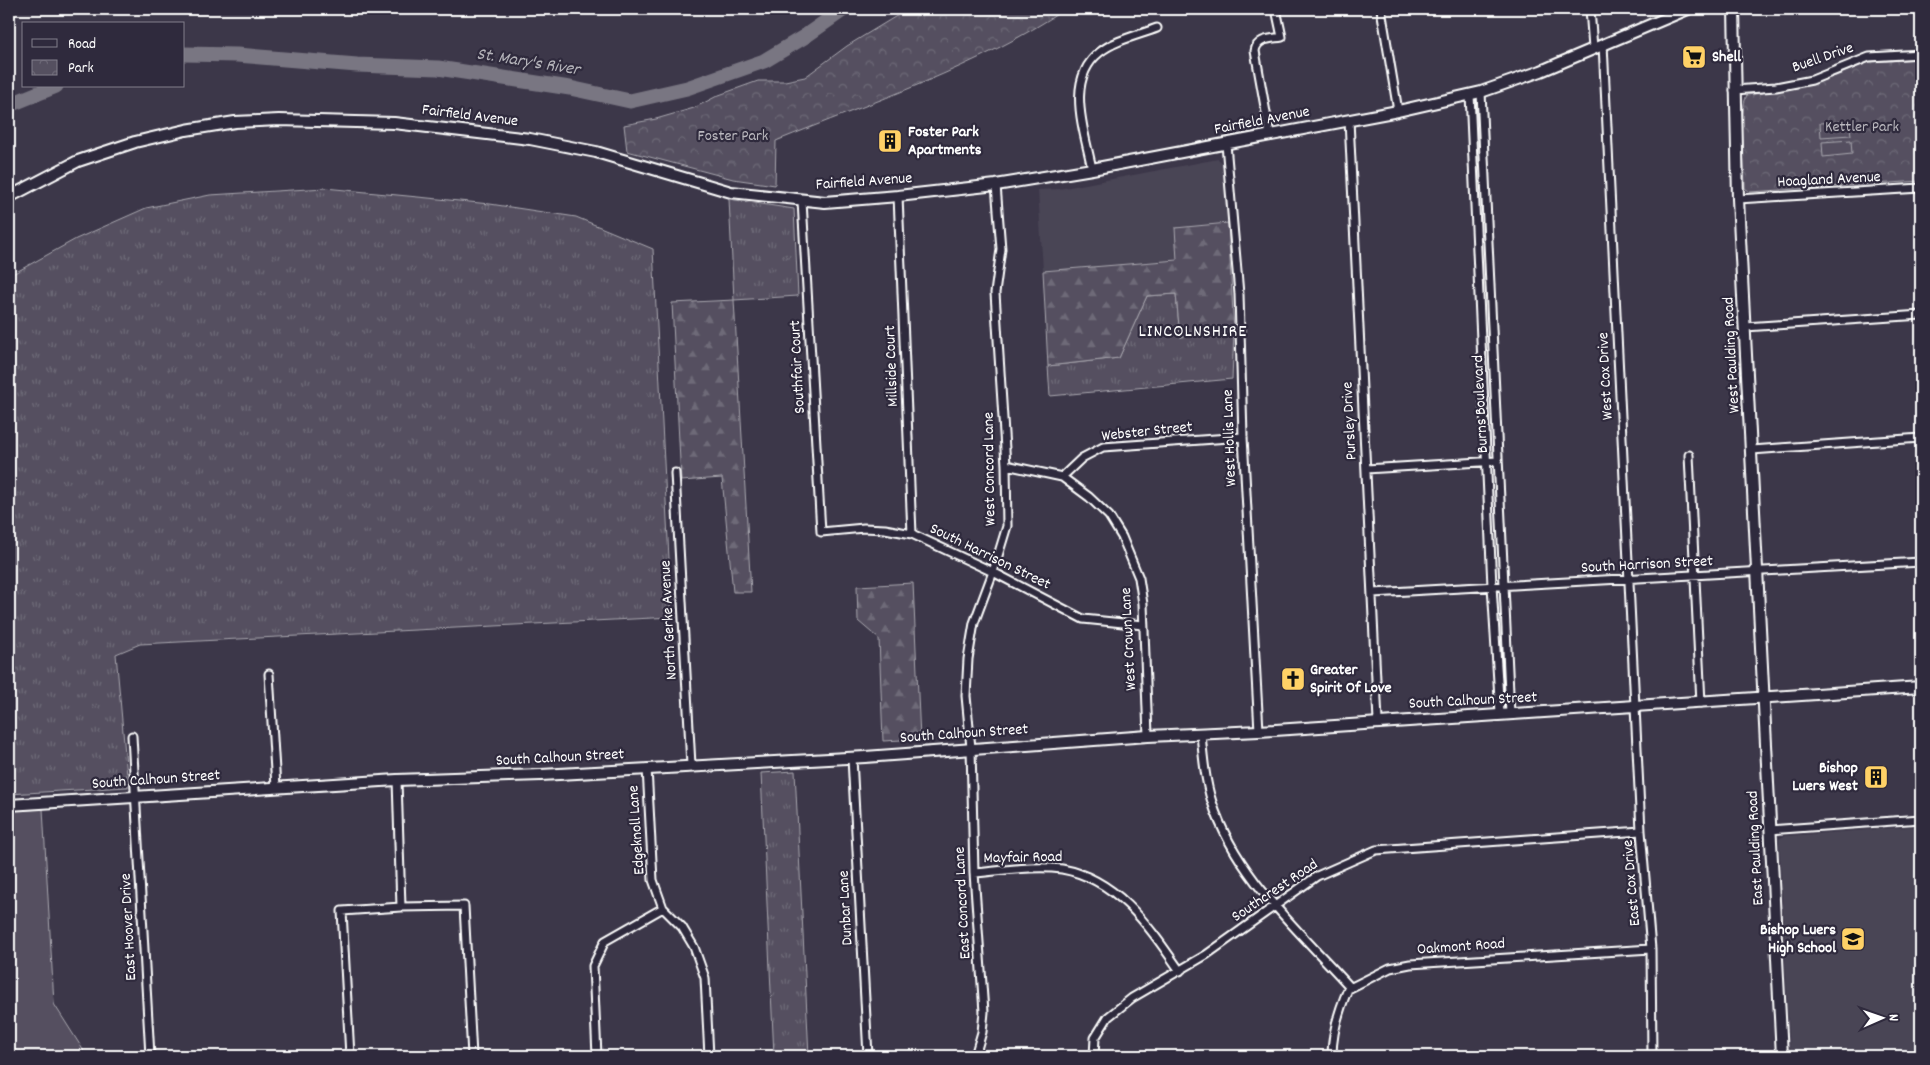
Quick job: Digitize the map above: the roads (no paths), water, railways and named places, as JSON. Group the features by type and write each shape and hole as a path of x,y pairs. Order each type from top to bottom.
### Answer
{"main road":[{"name":"Fairfield Avenue","path":"9,197 78,161 135,142 186,130 235,122 307,120 394,123 530,139 596,152 731,192 825,202 898,196 996,185 1092,169 1349,120 1475,93 1541,70 1688,9"},
{"name":"West Paulding Road","path":"1734,9 1734,90 1738,199 1764,699"},
{"name":"South Calhoun Street","path":"9,805 397,780 541,775 691,765 852,758 1148,736 1259,731 1378,721 1701,703 1921,687"},
{"name":"East Paulding Road","path":"1764,699 1782,1056"}],"street":[{"path":"1270,135 1255,51 1257,44 1261,41 1282,37 1276,9"},
{"path":"1381,9 1398,110"},
{"name":"West Cox Drive","path":"1590,9 1598,46 1630,580 1635,707"},
{"path":"1092,169 1079,99 1083,72 1090,61 1109,46 1157,28"},
{"name":"Buell Drive","path":"1734,90 1812,80 1869,57 1921,54"},
{"name":"Burns Boulevard","path":"1475,93 1498,461 1503,585 1505,714"},
{"name":"Burns Boulevard","path":"1475,93 1492,586 1505,714"},
{"name":"Pursley Drive","path":"1349,120 1374,593 1378,721"},
{"name":"West Hollis Lane","path":"1226,144 1239,294 1244,437 1259,731"},
{"name":"West Concord Lane","path":"971,748 966,696 968,659 974,623 993,572 1007,526 1006,465 995,293 1001,249 996,185"},
{"name":"Hoagland Avenue","path":"1738,199 1921,188"},
{"name":"Millside Court","path":"898,196 912,534"},
{"name":"Southfair Court","path":"802,201 820,532"},
{"path":"1745,327 1921,315"},
{"name":"Webster Street","path":"1062,477 1082,458 1103,447 1244,437"},
{"path":"1752,450 1921,438"},
{"path":"1689,455 1701,703"},
{"path":"1366,469 1498,461"},
{"name":"West Crown Lane","path":"1006,465 1062,477 1089,497 1108,516 1122,537 1140,578 1144,625 1148,736"},
{"name":"North Gerke Avenue","path":"675,473 691,765"},
{"name":"South Harrison Street","path":"820,532 864,528 912,534 993,572 1084,619 1144,625"},
{"name":"South Harrison Street","path":"1374,593 1758,573 1921,562"},
{"path":"269,674 276,787"},
{"name":"East Cox Drive","path":"1635,707 1641,831 1651,949 1652,1056"},
{"path":"1201,734 1207,781 1218,820 1235,854 1275,906 1350,987 1341,1006 1332,1043 1332,1056"},
{"name":"East Hoover Drive","path":"132,736 150,1056"},
{"name":"East Concord Lane","path":"971,748 974,873 984,1012 982,1032 975,1056"},
{"name":"Dunbar Lane","path":"852,758 868,1056"},
{"name":"Edgeknoll Lane","path":"647,768 653,880 663,908 682,927 694,947 705,978 709,1056"},
{"path":"397,780 401,907"},
{"path":"1770,830 1921,819"},
{"name":"Southcrest Road","path":"1094,1056 1095,1038 1108,1018 1132,998 1206,955 1317,876 1376,850 1641,831"},
{"name":"Mayfair Road","path":"974,873 1061,869 1098,882 1112,891 1136,912 1151,929 1180,971"},
{"path":"350,1056 342,911 401,907 464,906 472,1056"},
{"path":"597,1056 593,966 605,942 663,908"},
{"name":"Oakmont Road","path":"1350,987 1390,968 1410,964 1651,949"}],"waterway":[{"name":"St. Mary's River","path":"185,54 237,55 357,65 438,68 570,88 630,101 687,88 764,61 804,37 844,9"},
{"name":"St. Mary's River","path":"9,105 51,88"}],"place":[{"name":"Shell","path":"1694,57"},
{"name":"Foster Park Apartments","path":"890,141"},
{"name":"Greater Spirit Of Love","path":"1293,679"},
{"name":"Bishop Luers West","path":"1876,777"},
{"name":"Bishop Luers High School","path":"1853,939"}],"district":[{"name":"LINCOLNSHIRE","path":"1193,332"}],"park label":[{"name":"Kettler Park","path":"1862,127"},
{"name":"Foster Park","path":"733,136"}]}
